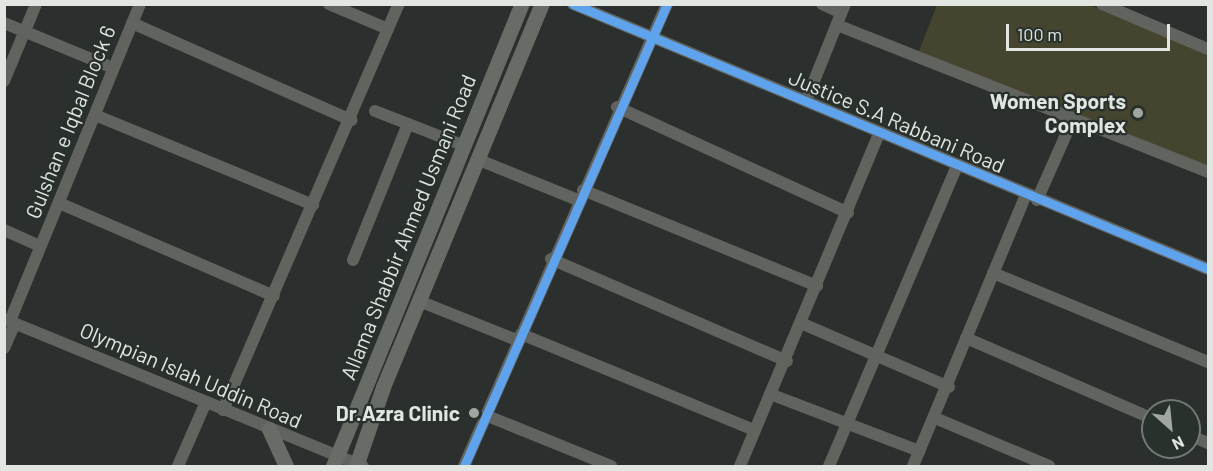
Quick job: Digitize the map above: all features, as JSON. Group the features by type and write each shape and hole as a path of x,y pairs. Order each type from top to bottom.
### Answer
{"main road":[{"name":"Allama Shabbir Ahmed Usmani Road","path":"335,462 522,4"},
{"name":"Allama Shabbir Ahmed Usmani Road","path":"358,466 419,301 542,4"},
{"path":"270,429 286,466"}],"street":[{"path":"4,81 36,4"},
{"name":"Gulshan e Iqbal Block 6","path":"4,348 10,321 39,246 140,4"},
{"path":"329,4 388,29"},
{"path":"223,410 351,120 399,4"},
{"name":"Justice S.A Rabbani Road","path":"573,4 1032,198 1209,268"},
{"path":"464,466 617,107 667,4"},
{"path":"822,4 1072,121 1209,172"},
{"path":"1102,4 1209,49"},
{"path":"806,101 841,14"},
{"path":"4,23 114,68"},
{"path":"132,23 351,120"},
{"path":"617,107 848,213"},
{"path":"375,111 465,146"},
{"path":"95,115 313,205"},
{"path":"913,466 949,387 993,273 1072,121"},
{"path":"353,260 408,124"},
{"path":"740,466 754,430 803,324 880,132"},
{"path":"479,160 580,195 817,286"},
{"path":"829,466 957,166"},
{"path":"58,203 274,296"},
{"path":"4,230 39,246"},
{"path":"551,259 787,360"},
{"path":"993,273 1209,362"},
{"path":"419,301 754,430"},
{"name":"Olympian Islah Uddin Road","path":"10,321 270,429 335,462 358,466"},
{"path":"803,324 878,354 949,387"},
{"path":"966,338 1141,414"},
{"path":"770,394 919,451"},
{"path":"178,466 206,402"},
{"path":"485,415 611,466"},
{"path":"935,418 1049,466"}],"green space":[{"name":"Women Sports Complex","path":"1087,4 1208,53 1208,172 919,51 937,5"}],"cycle path":[{"path":"573,4 1208,269"},
{"path":"464,466 667,4"}],"place":[{"name":"Women Sports Complex","path":"1138,113"},
{"name":"Dr.Azra Clinic","path":"474,413"}]}
